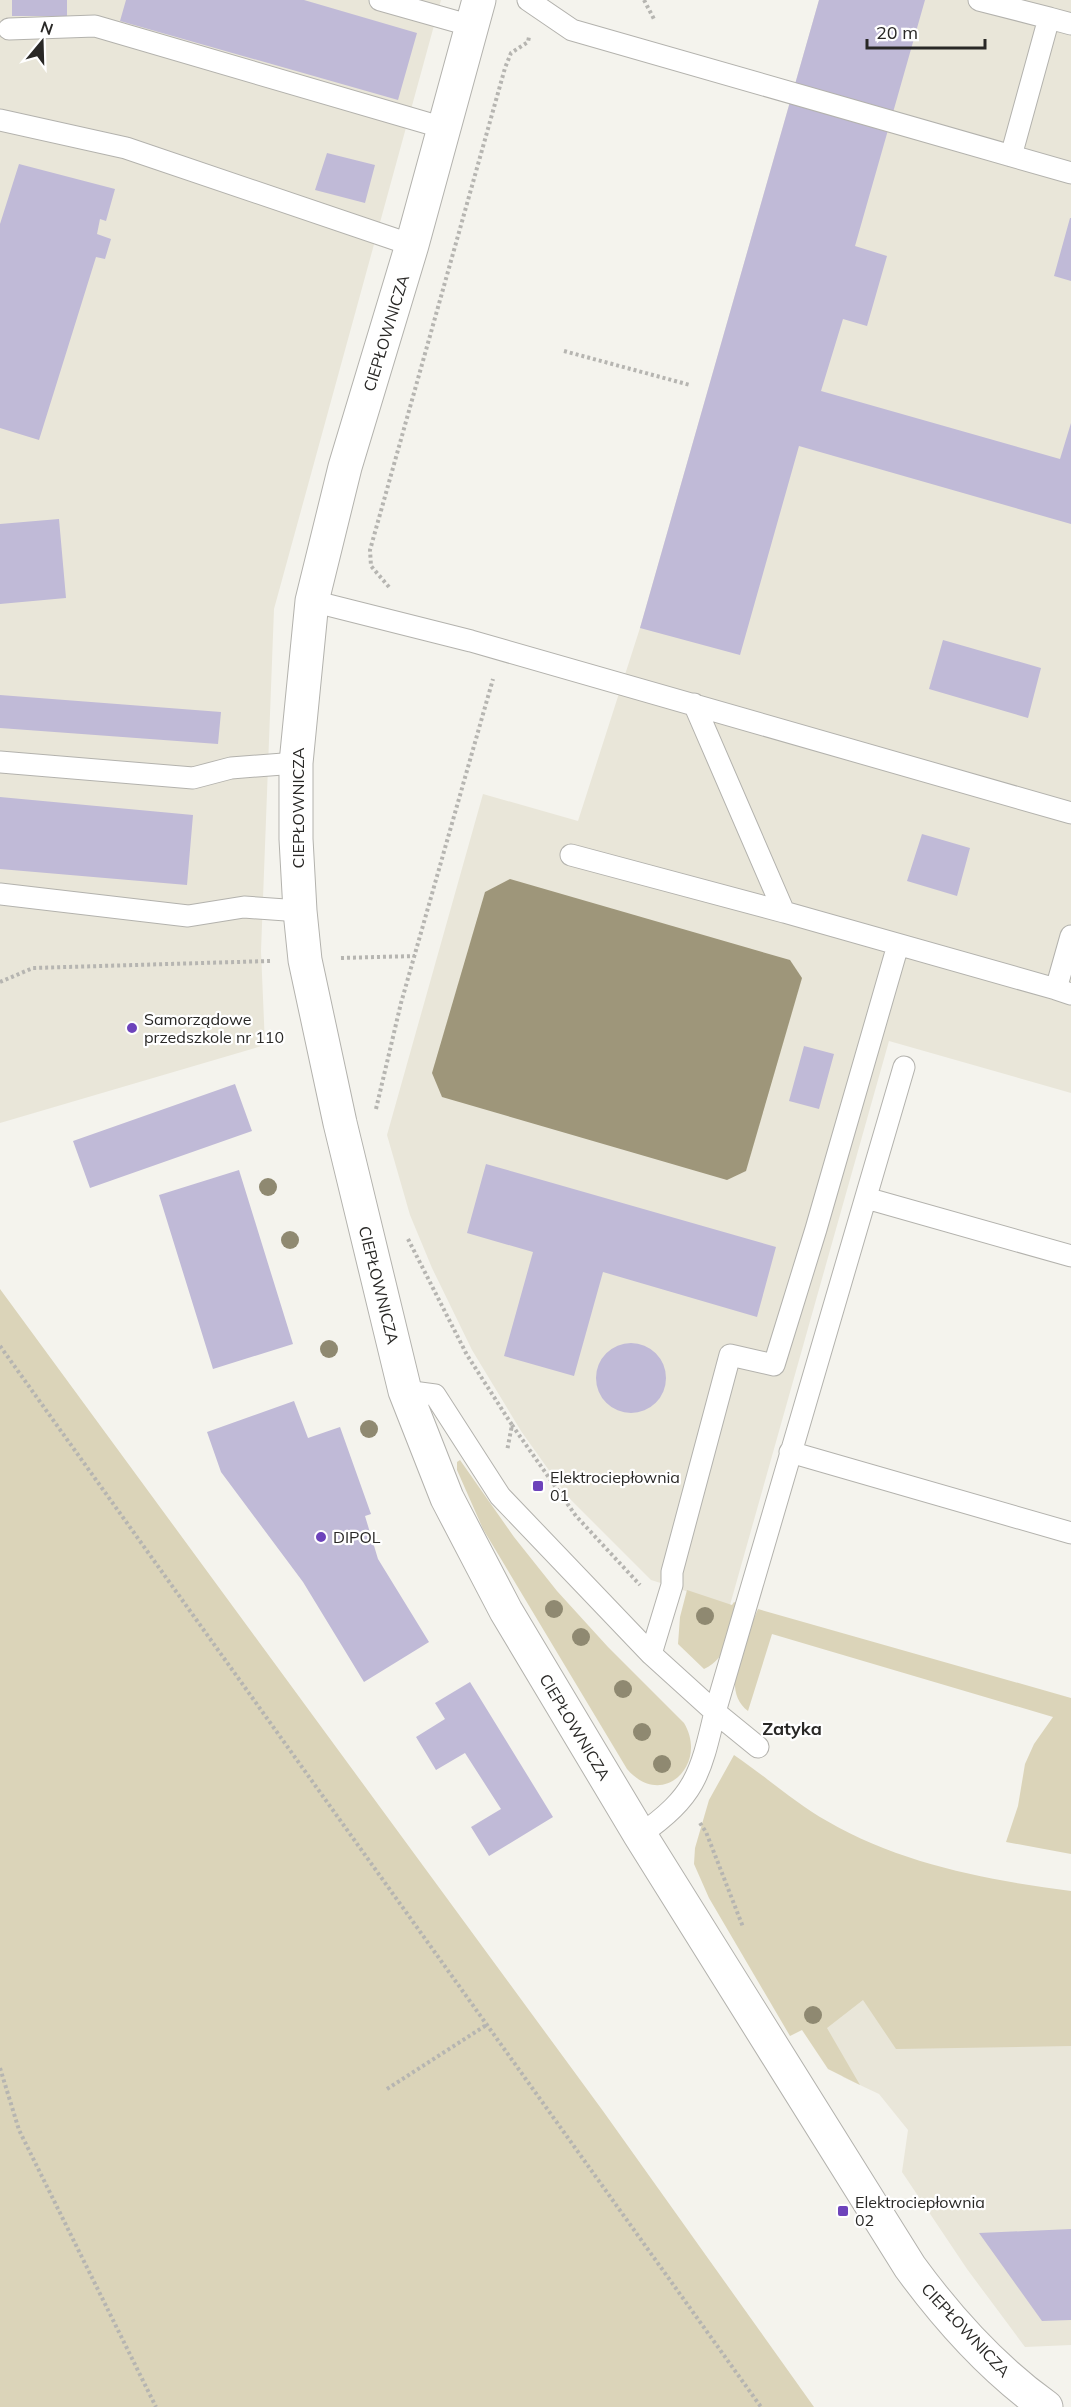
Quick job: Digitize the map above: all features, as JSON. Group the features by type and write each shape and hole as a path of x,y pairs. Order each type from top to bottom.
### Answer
{"street":[{"name":"CIEPŁOWNICZA","path":"475,13 412,245 345,467 312,601 296,763 300,911 305,960 340,1123 405,1391 447,1498 490,1580 640,1835 910,2267 933,2298 997,2367 1046,2407"}],"lane":[{"path":"380,0 475,13"},
{"path":"979,0 1071,24"},
{"path":"533,3 572,30 1071,173"},
{"path":"1011,156 1049,18"},
{"path":"9,29 95,26 444,128"},
{"path":"0,120 126,148 412,245"},
{"path":"312,601 502,650 1071,813"},
{"path":"694,704 784,912"},
{"path":"0,762 193,777 231,768 296,763"},
{"path":"571,855 784,912 1063,992 1071,936"},
{"path":"0,894 188,916 244,907 300,911"},
{"path":"651,1654 672,1586 672,1572 730,1355 774,1365 898,945"},
{"path":"640,1835 665,1817 684,1798 693,1785 706,1752 715,1712 790,1452 904,1067"},
{"path":"866,1197 1071,1256"},
{"path":"405,1391 435,1395 500,1496 651,1654 758,1747"},
{"path":"790,1452 1071,1533"}],"path":[{"path":"389,588 371,566 370,550 505,68 511,52 528,42 533,3"},
{"path":"564,351 690,385"},
{"path":"376,1113 401,1003 502,650"},
{"path":"0,982 33,968 415,956"},
{"path":"403,1230 467,1355 512,1425 576,1516 638,1584 644,1587"},
{"path":"0,1346 761,2407"},
{"path":"500,1496 512,1425"},
{"path":"684,1798 706,1832 746,1937"},
{"path":"387,2089 488,2024"},
{"path":"0,2068 19,2130 156,2407"}],"shaded area":[{"path":"0,0 441,0 274,609 261,951 265,1045 0,1123"},
{"path":"819,0 1071,0 1071,1093 889,1041 730,1605 651,1580 568,1497 521,1431 472,1350 432,1268 410,1215 387,1135 483,794 578,821 640,628"},
{"path":"510,879 790,960 802,978 746,1171 727,1180 442,1097 432,1073 485,892"},
{"path":"0,1289 603,2111 814,2407 0,2407"},
{"path":"460,1460 514,1537 557,1591 608,1647 684,1723 690,1739 691,1754 686,1767 678,1777 667,1784 654,1785 641,1781 627,1769 483,1529 457,1470 457,1462"},
{"path":"687,1590 732,1605 736,1603 731,1632 724,1650 712,1664 704,1669 678,1644 680,1617"},
{"path":"758,1609 1071,1698 1071,1854 1006,1842 1018,1806 1025,1764 1034,1744 1053,1717 772,1634 748,1711 739,1701 735,1690 735,1676 742,1647"},
{"path":"734,1755 815,1814 885,1849 976,1875 1071,1891 1071,2046 896,2049 863,2000 827,2028 860,2085 828,2069 802,2030 790,2036 709,1898 694,1864 695,1848 709,1800"},
{"path":"1071,1931 1071,2345 1025,2347 967,2269 902,2172 908,2130 879,2094 843,2077 786,1988"}],"building":[{"path":"12,0 67,0 67,16 12,16"},
{"path":"126,0 304,0 417,33 398,100 120,21"},
{"path":"819,0 925,0 855,246 887,256 867,326 843,319 821,391 1060,459 1071,423 1071,524 799,446 740,655 640,628"},
{"path":"327,153 375,165 365,203 315,190"},
{"path":"19,164 115,189 106,221 100,219 97,234 111,239 105,259 96,257 39,440 0,428 0,224"},
{"path":"1071,218 1071,281 1054,276"},
{"path":"59,519 66,598 0,604 0,524"},
{"path":"943,640 1041,668 1028,718 929,689"},
{"path":"0,695 221,712 218,744 0,728"},
{"path":"0,797 193,815 187,885 0,869"},
{"path":"922,834 970,848 957,896 907,881"},
{"path":"804,1046 834,1054 819,1109 789,1101"},
{"path":"235,1084 252,1131 90,1188 73,1141"},
{"path":"486,1164 776,1247 757,1317 603,1272 574,1376 504,1356 533,1252 467,1233"},
{"path":"239,1170 293,1344 213,1369 159,1195"},
{"path":"638,1343 651,1349 660,1358 664,1364 666,1378 664,1392 656,1403 645,1411 624,1413 606,1403 598,1392 596,1371 606,1353 617,1345"},
{"name":"DIPOL","path":"294,1401 308,1438 340,1427 371,1514 365,1516 378,1559 429,1642 364,1682 303,1582 221,1472 207,1432"},
{"path":"470,1682 553,1817 489,1856 471,1827 501,1809 465,1753 436,1770 416,1737 445,1719 435,1703"},
{"path":"1071,2229 1071,2320 1042,2321 979,2233"}],"place":[{"name":"Samorządowe przedszkole nr 110","path":"132,1028"},
{"name":"Elektrociepłownia 01","path":"538,1486"},
{"name":"DIPOL","path":"321,1537"},
{"name":"Elektrociepłownia 02","path":"843,2211"}],"district":[{"name":"Zatyka","path":"792,1728"}]}
